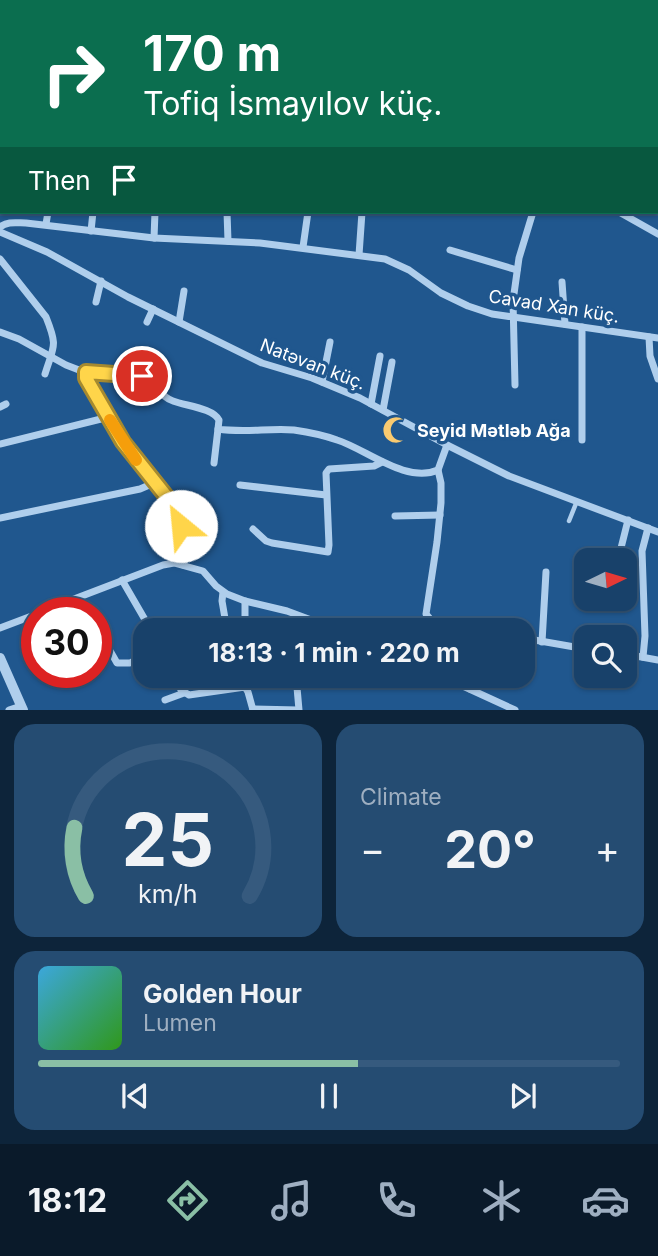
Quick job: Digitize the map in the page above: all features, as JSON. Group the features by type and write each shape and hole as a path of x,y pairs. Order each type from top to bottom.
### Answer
{"street":[{"path":"46,224 48,214"},
{"path":"91,231 93,214"},
{"path":"154,238 155,214"},
{"path":"228,214 228,241"},
{"path":"303,247 308,214"},
{"path":"359,255 362,214"},
{"path":"515,385 513,301 517,270 532,214"},
{"path":"623,214 658,234"},
{"name":"Cavad Xan küç.","path":"0,229 2,225 10,222 46,224 154,238 303,247 385,259 409,270 440,293 492,314 658,338"},
{"name":"Natəvan küç.","path":"0,229 262,363 322,382 371,404 509,476 658,532"},
{"path":"450,250 517,270"},
{"path":"0,259 46,317 55,344 45,374"},
{"path":"96,302 101,281"},
{"path":"562,282 565,324"},
{"path":"180,322 184,291"},
{"path":"148,322 153,309"},
{"path":"582,327 582,440"},
{"path":"0,332 86,372 142,376 167,399 214,413 219,420 214,463"},
{"path":"649,337 650,356 658,379"},
{"path":"322,382 330,342"},
{"path":"371,404 380,356"},
{"path":"383,410 392,362"},
{"path":"86,372 86,378 123,442 177,511 186,556 183,565"},
{"path":"0,444 107,416"},
{"path":"218,429 251,432 296,430 350,445 400,469 426,473 438,470"},
{"path":"429,618 426,614 440,515 441,483 438,470 447,445"},
{"path":"253,529 272,543 328,552 328,469 374,466 382,462"},
{"path":"0,517 140,489 154,483"},
{"path":"240,485 326,495"},
{"path":"396,516 440,515"},
{"path":"621,548 628,520"},
{"path":"159,533 181,526"},
{"path":"643,657 645,636 642,551 648,528"},
{"path":"80,597 174,563 203,571 223,592 306,618"},
{"path":"542,642 546,572"},
{"path":"122,580 143,618"},
{"path":"223,592 225,618"},
{"path":"245,618 246,601"},
{"path":"0,628 21,620"},
{"path":"535,641 574,647"},
{"path":"112,654 117,663 133,661"},
{"path":"637,656 658,660"},
{"path":"0,658 22,708 9,710"},
{"path":"165,700 184,693 196,695 245,687 253,710 298,710 297,688"},
{"path":"180,688 184,693"},
{"path":"470,689 515,710"}],"lane":[{"path":"569,521 577,500"}],"slow traffic":[{"path":"110,420 136,460"}],"place":[{"name":"Seyid Mətləb Ağa","path":"396,430"}],"route":[{"path":"142,376 86,372 86,378 123,442 177,511 181,526"}]}
